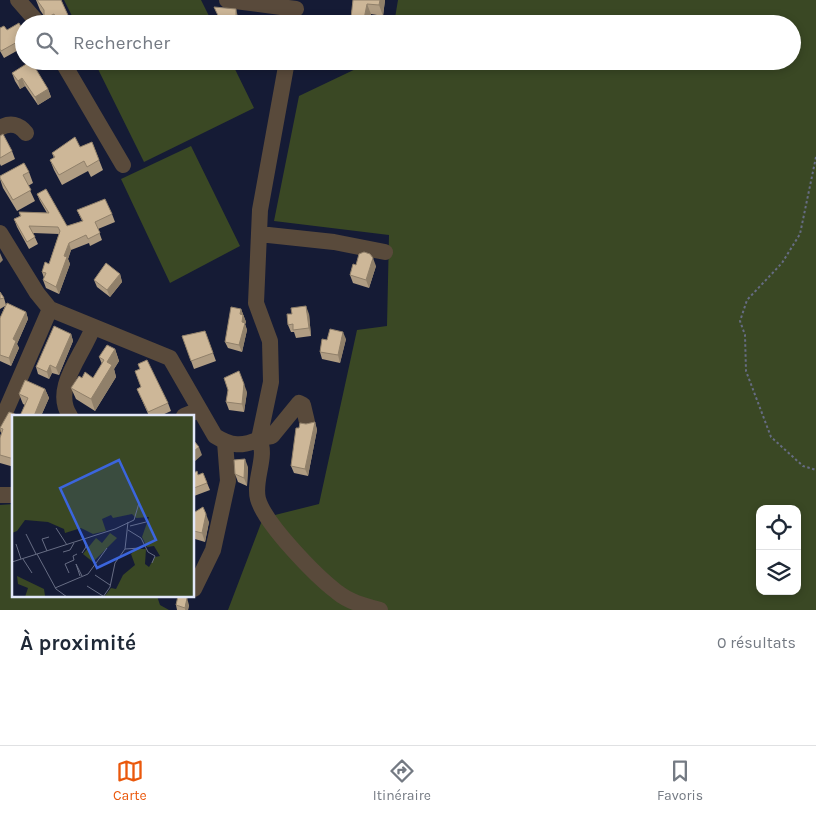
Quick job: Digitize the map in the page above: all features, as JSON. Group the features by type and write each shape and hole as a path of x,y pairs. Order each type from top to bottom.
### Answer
{"street":[{"path":"18,0 32,15"},
{"path":"228,0 295,11"},
{"path":"67,70 123,165"},
{"path":"285,70 260,210 256,303 270,341 271,382 260,437 262,445 258,470 258,498 269,521 286,542 337,592 356,603 380,610"},
{"path":"0,128 13,124 21,127 26,133"},
{"path":"0,233 37,293 50,309 170,358 190,389 192,413"},
{"path":"259,234 334,242 385,252"},
{"path":"0,424 50,309"},
{"path":"69,415 66,409 64,387 93,327"},
{"path":"195,416 216,436 225,442 239,446 260,437 272,436 287,421 294,407 299,403 303,406 307,422"},
{"path":"195,587 213,550 228,481 225,442"}],"path":[{"path":"816,157 800,234 782,263 747,300 740,321 745,334 746,370 770,438 803,466 816,470"}],"green space":[{"path":"64,0 201,0 208,15 72,15"},
{"path":"398,0 816,0 816,610 228,610 263,518 319,504 357,330 387,326 389,235 274,221 299,96 354,70 801,70 801,15 396,15"},
{"path":"98,70 235,70 254,108 144,162"},
{"path":"191,146 240,246 170,283 121,179"},
{"path":"12,504 12,598 158,598 160,605 169,610 0,610 0,505"}],"building":[{"path":"37,0 61,0 68,15 44,15 44,10"},
{"path":"353,0 380,0 379,5 367,4 365,15 351,15"},
{"path":"214,7 236,9 236,15 218,15"},
{"path":"15,25 15,43 1,51 0,28 4,26 7,30"},
{"path":"17,70 36,70 48,89 35,97 22,78 18,81 12,73"},
{"path":"3,134 12,151 0,158 0,136"},
{"path":"75,137 80,147 92,142 99,160 87,167 84,161 59,175 50,160 55,157 52,153"},
{"path":"24,163 29,172 23,175 31,190 13,200 0,176"},
{"path":"46,189 67,226 83,221 77,210 105,199 112,214 95,222 100,233 88,239 86,235 69,243 64,256 67,257 56,287 43,280 46,273 42,272 45,262 49,264 60,231 58,227 29,226 35,237 27,242 14,219 21,216 19,212 49,213 37,194"},
{"path":"364,252 370,254 373,258 366,280 350,275 353,264 356,265 359,254"},
{"path":"106,263 120,274 107,290 94,280"},
{"path":"7,303 26,312 13,339 16,341 9,358 0,355 0,318"},
{"path":"306,306 309,328 293,330 293,324 288,325 287,314 292,314 291,308"},
{"path":"231,307 241,309 240,314 243,315 242,322 245,323 239,345 225,342"},
{"path":"54,326 71,334 56,368 50,365 47,372 36,367"},
{"path":"330,329 343,332 338,355 320,352 322,339 327,340"},
{"path":"205,331 213,353 191,361 182,336"},
{"path":"107,345 115,349 107,362 112,365 91,399 71,388 79,376 82,378 85,372 93,378 104,360 99,357"},
{"path":"147,360 168,403 148,412 137,389 141,387 135,371 140,369 138,364"},
{"path":"239,371 244,384 242,404 226,402 228,390 224,378"},
{"path":"25,380 45,389 34,415 20,415 28,398 19,394"},
{"path":"9,412 17,415 12,415 12,458 0,455 0,438 3,429 0,428"},
{"path":"315,422 305,469 291,466 296,428 299,428 300,423"},
{"path":"195,442 199,447 195,450"},
{"path":"245,459 244,478 235,474 234,460"},
{"path":"197,471 198,475 203,473 207,483 195,488 195,472"},
{"path":"203,507 206,514 202,533 195,531 195,512"},
{"path":"178,598 187,598 185,608 176,605"}]}
